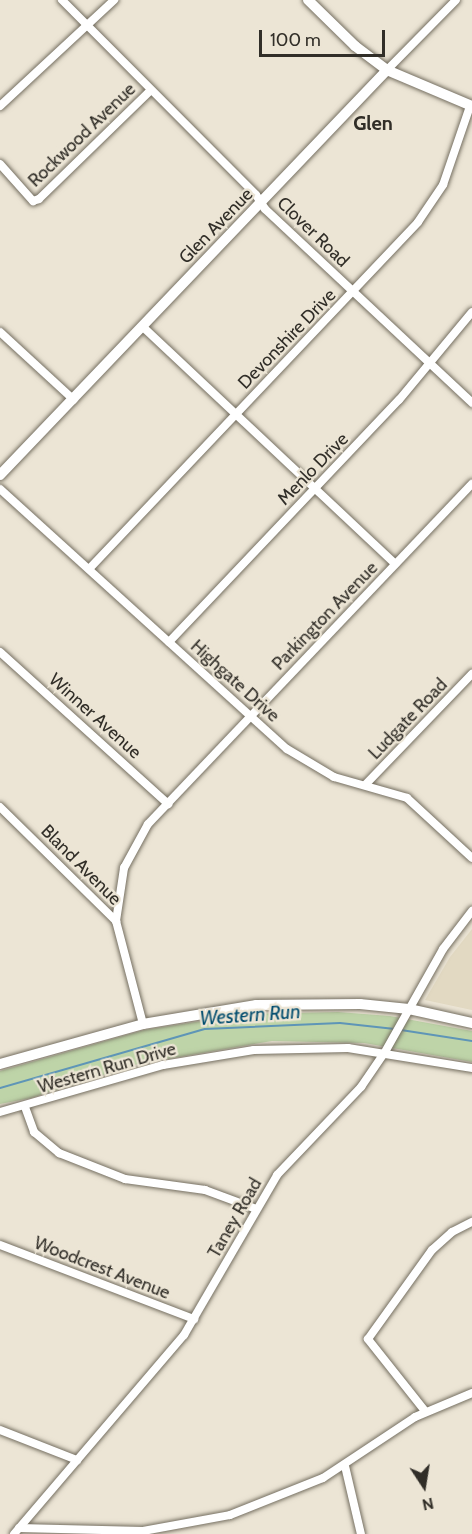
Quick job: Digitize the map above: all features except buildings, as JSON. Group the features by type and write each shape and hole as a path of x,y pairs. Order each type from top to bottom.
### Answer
{"main road":[{"path":"308,0 355,46 387,70 471,106"},
{"name":"Glen Avenue","path":"0,475 387,70"},
{"path":"0,1064 143,1023 255,1005 332,1003 409,1009 472,1023"}],"street":[{"name":"Clover Road","path":"62,0 262,202 428,364 472,403"},
{"path":"0,106 88,27 114,0"},
{"name":"Glen Avenue","path":"387,70 456,0"},
{"name":"Rockwood Avenue","path":"0,164 33,201 44,196 151,90"},
{"name":"Devonshire Drive","path":"89,569 414,227 436,198 471,106"},
{"name":"Menlo Drive","path":"169,642 428,364 472,312"},
{"path":"143,327 395,564"},
{"path":"0,332 74,399"},
{"name":"Parkington Avenue","path":"116,921 117,895 129,855 140,835 472,484"},
{"name":"Highgate Drive","path":"0,489 302,761 334,777 391,790 415,803 472,858"},
{"name":"Winner Avenue","path":"0,652 168,804"},
{"name":"Ludgate Road","path":"366,784 472,674"},
{"name":"Bland Avenue","path":"0,807 116,921 143,1023"},
{"name":"Taney Road","path":"17,1531 194,1319 256,1209 290,1159 353,1097 385,1052 443,949 472,911"},
{"name":"Western Run Drive","path":"0,1112 25,1107 136,1072 221,1055 320,1047 385,1052 472,1068"},
{"path":"25,1107 40,1140 59,1153 125,1179 212,1192 256,1209"},
{"path":"425,1411 368,1340 432,1250 452,1232 472,1222"},
{"name":"Woodcrest Avenue","path":"0,1245 194,1319"},
{"path":"17,1531 144,1533 230,1515 345,1466 425,1411 472,1393"},
{"path":"0,1430 77,1460"},
{"path":"345,1466 361,1534"}],"shaded area":[{"path":"472,929 472,1010 425,1000 450,957"}],"green space":[{"path":"338,1012 390,1016 472,1031 472,1062 364,1043 272,1041 138,1064 31,1098 0,1104 0,1071 144,1030 246,1014"}],"waterway":[{"name":"Western Run","path":"0,1088 205,1029 340,1023 395,1029"},
{"name":"Western Run","path":"401,1030 472,1041"}],"district":[{"name":"Glen","path":"373,123"}]}
